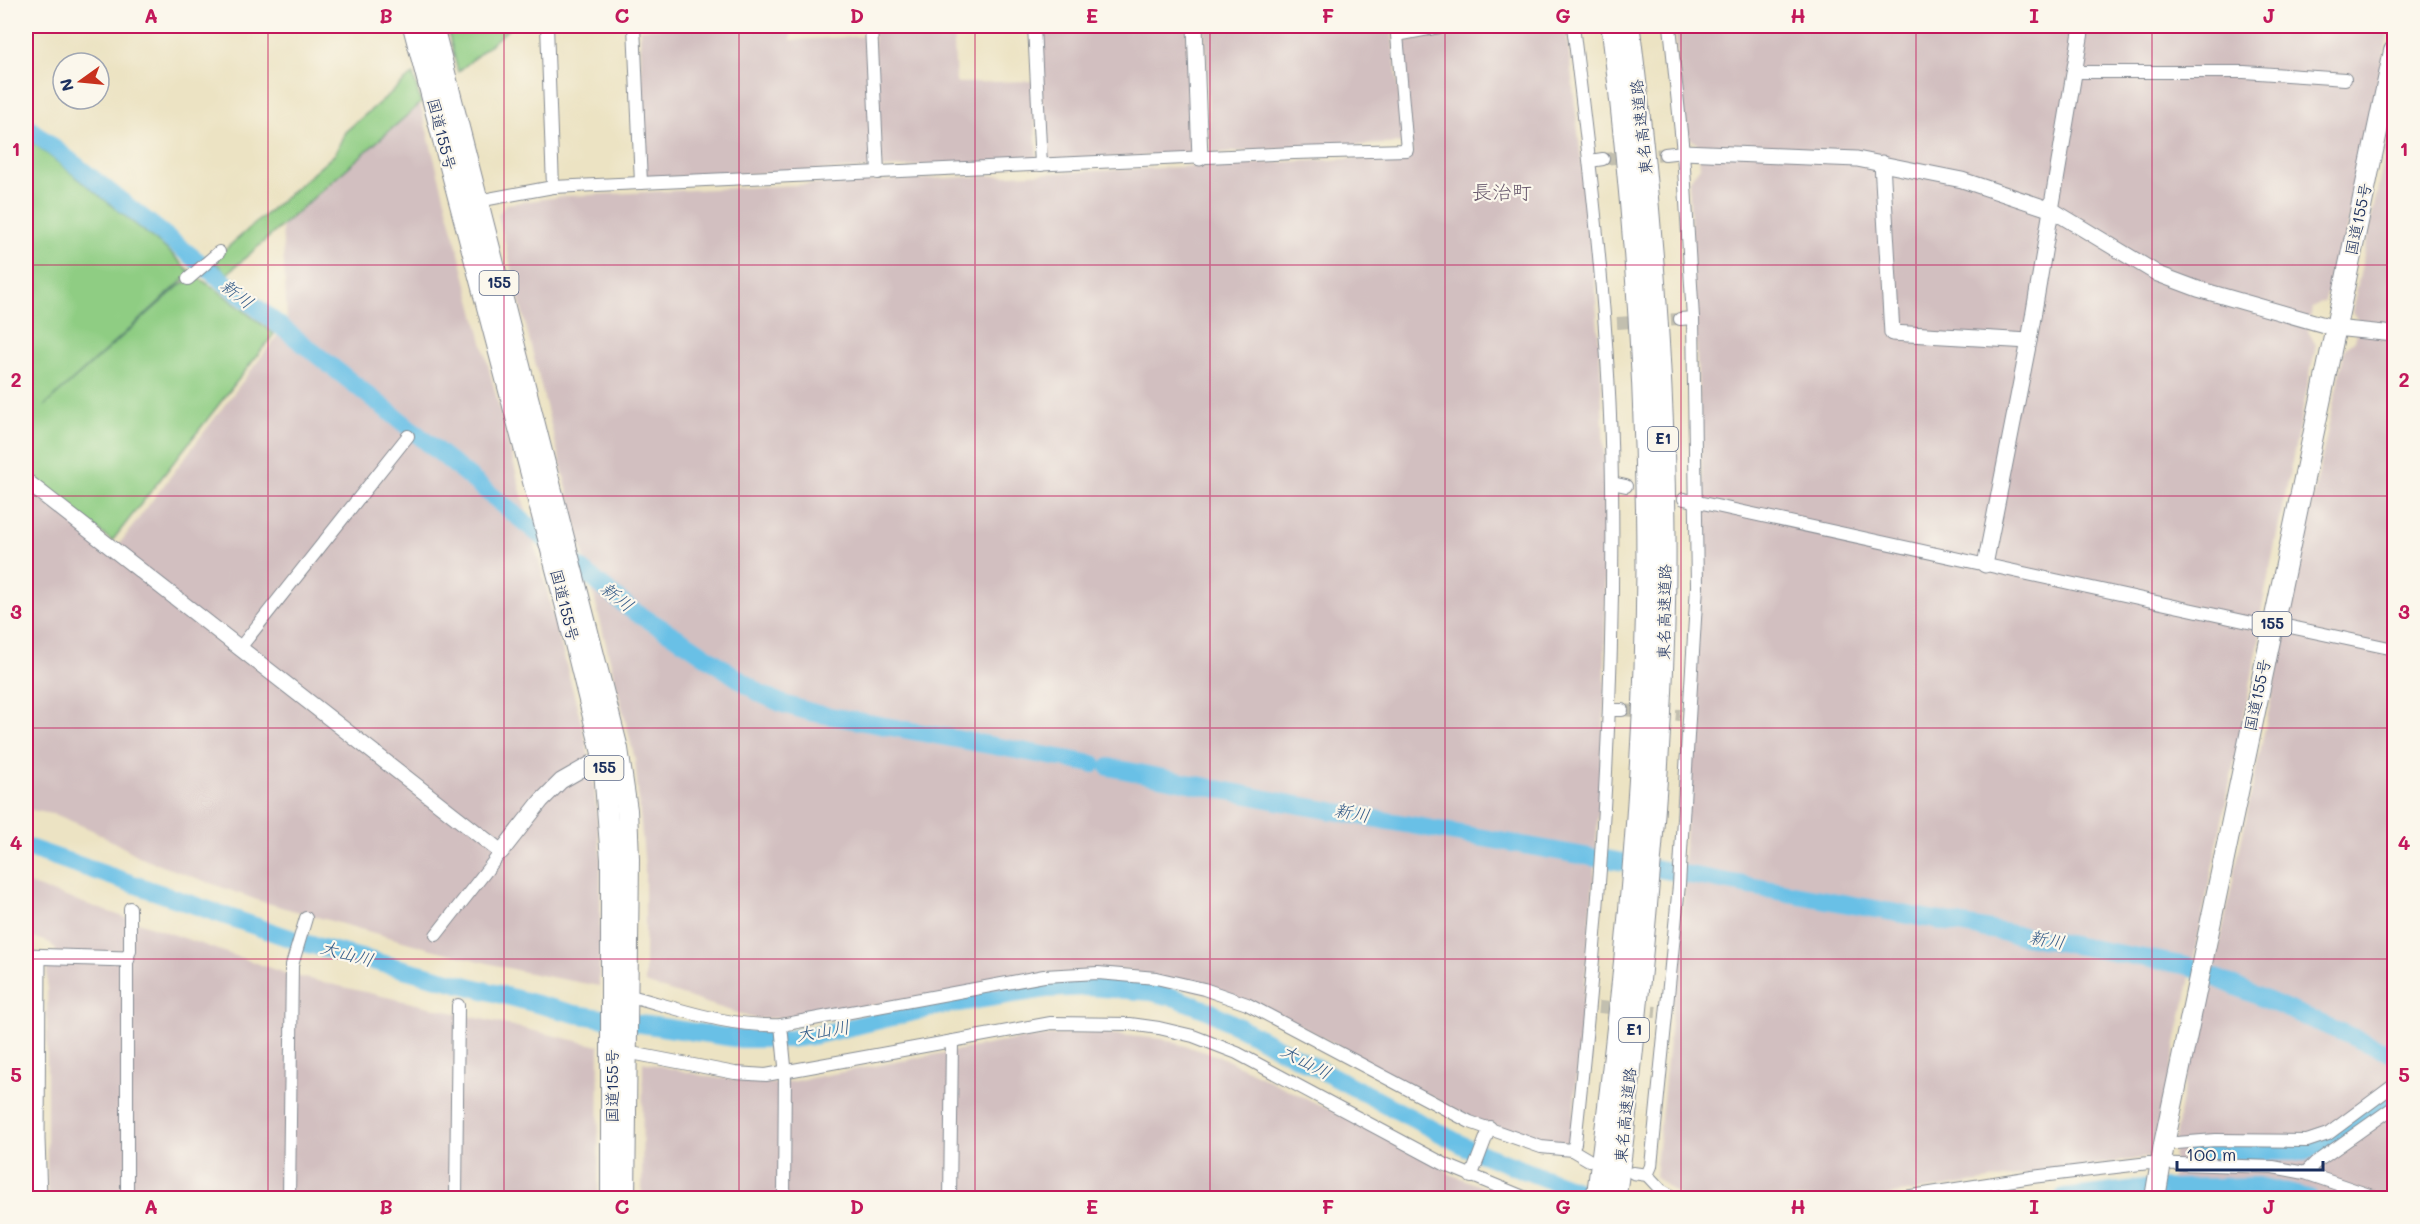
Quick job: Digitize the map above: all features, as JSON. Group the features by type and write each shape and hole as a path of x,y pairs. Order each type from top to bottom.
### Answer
{"highway":[{"name":"国道155号","path":"413,26 540,507 578,594 610,753 611,859 619,992 619,1049 626,1198"},
{"name":"国道155号","path":"433,26 478,201 558,546 610,753"},
{"name":"東名高速道路","path":"1612,26 1634,235 1644,423 1646,616 1638,797 1643,852"},
{"name":"東名高速道路","path":"1615,1198 1610,1170 1611,1090 1640,881 1663,676 1665,568 1664,468 1652,246 1629,26"},
{"name":"国道155号","path":"2155,1198 2164,1144 2272,625 2394,51"},
{"name":"国道155号","path":"611,1198 619,1049"},
{"name":"東名高速道路","path":"1597,1198 1610,1170"}],"street":[{"path":"547,26 553,187"},
{"path":"634,26 642,183"},
{"path":"871,26 878,173"},
{"path":"1034,26 1041,165"},
{"path":"1195,26 1200,158"},
{"path":"478,201 553,187 1407,150 1397,35 1444,26"},
{"path":"1572,1150 1575,1143 1595,1007 1616,710 1611,324 1573,26"},
{"path":"1647,1175 1651,1166 1661,1012 1679,885 1685,716 1697,586 1697,502 1686,319 1683,152 1670,26"},
{"path":"1985,565 2029,341 2082,26"},
{"path":"2074,72 2244,72 2345,79"},
{"path":"1665,154 1683,152 1846,159 1882,163 1962,180 2052,210 2158,274 2198,289 2334,328 2394,334"},
{"path":"1590,161 1603,159"},
{"path":"1882,163 1892,333 2029,341"},
{"path":"188,279 219,252"},
{"path":"239,649 408,436"},
{"path":"26,481 501,852"},
{"path":"1612,483 1626,486"},
{"path":"1684,499 1985,565 2394,649"},
{"path":"436,935 541,801 561,782 610,753"},
{"path":"127,1198 127,959 130,950 130,908"},
{"path":"289,1198 293,960 306,921"},
{"path":"39,1198 31,1139 32,957 127,959"},
{"path":"619,992 719,1021 751,1026 781,1027 1044,976 1098,973 1156,978 1204,989 1247,1004 1470,1122 1541,1147 1572,1150 1610,1170 1647,1175 1661,1190 1675,1198"},
{"path":"456,1198 458,1005"},
{"path":"619,1049 735,1073 766,1075 785,1069 1051,1023 1130,1024 1193,1036 1237,1053 1471,1175 1526,1198"},
{"path":"781,1027 785,1069 784,1198"},
{"path":"950,1198 951,1041"},
{"path":"2164,1144 2215,1140 2307,1141 2328,1134 2394,1085"},
{"path":"2305,1173 2315,1163 2394,1107"},
{"path":"1471,1175 1489,1130"},
{"path":"1899,1198 2032,1177 2149,1163 2273,1167 2305,1173 2378,1198"}],"shaded area":[{"path":"791,26 791,40 869,36 875,168 644,179 640,29"},
{"path":"873,26 953,26 956,83 1033,81 1037,161 881,168"},
{"path":"1038,26 1187,26 1192,151 1190,154 1044,161"},
{"path":"1204,26 1417,26 1392,31 1404,139 1402,143 1212,153 1210,150"},
{"path":"1479,26 1566,26 1594,271 1605,485 1605,700 1595,864 1572,1132 1569,1141 1554,1145 1470,1118 1286,1018 1127,970 782,1018 755,1019 645,983 645,867 635,759 498,215 506,204 567,196 1412,156 1402,42"},
{"path":"1675,26 2390,26 2334,294 2326,293 2325,301 2312,308 2308,331 2316,345 2260,617 2255,628 2260,637 2154,1151 2150,1157 1867,1198 1682,1198 1655,1177 1685,885 1684,864 1700,514 1703,495 1689,181 1700,167 1698,145 1685,134"},
{"path":"420,104 586,741 594,784 601,862 599,986 524,972 431,949 260,901 146,860 92,830 57,815 26,809 26,489 117,547 287,323 282,225"},
{"path":"2394,111 2394,1198 2167,1198 2173,1170 2174,1141 2203,985 2215,966 2345,348 2355,340 2360,323 2352,312"},
{"path":"26,883 287,974 599,1046 598,1198 47,1198 47,967 53,962 56,950 50,943 35,938 26,944"},
{"path":"26,970 30,974 28,1131 26,1133"},
{"path":"1090,1032 1162,1039 1219,1056 1439,1163 1450,1174 1511,1198 642,1198 643,1062 709,1077 779,1084 1024,1038"}],"green space":[{"path":"448,26 512,26 458,72"},
{"path":"413,74 421,103 227,274 213,260 335,154 345,132"},
{"path":"26,137 170,252 191,273 44,406 179,286 195,276 216,289 274,334 112,541 26,473"}],"waterway":[{"name":"新川","path":"26,126 401,421 630,609 688,644 761,694 783,704 814,713 1093,764"},
{"name":"新川","path":"1109,767 1282,802 1596,858"},
{"name":"大山川","path":"26,847 304,943 575,1014 741,1039 790,1039 817,1035 939,1006 1046,989 1090,987 1151,992 1176,998 1209,1011 1472,1150 1596,1198"},
{"name":"新川","path":"1607,859 1675,872"},
{"name":"新川","path":"1684,874 2188,966 2394,1055"},
{"path":"2196,1151 2303,1152 2330,1142 2394,1094"},
{"name":"大山川","path":"2063,1198 2137,1189 2258,1186 2309,1198"}],"tunnel":[{"path":"1603,159 1665,154"},
{"path":"1617,323 1680,319"},
{"path":"1622,710 1680,715"},
{"path":"1599,1007 1656,1012"}],"district":[{"name":"長治町","path":"1502,192"}]}
